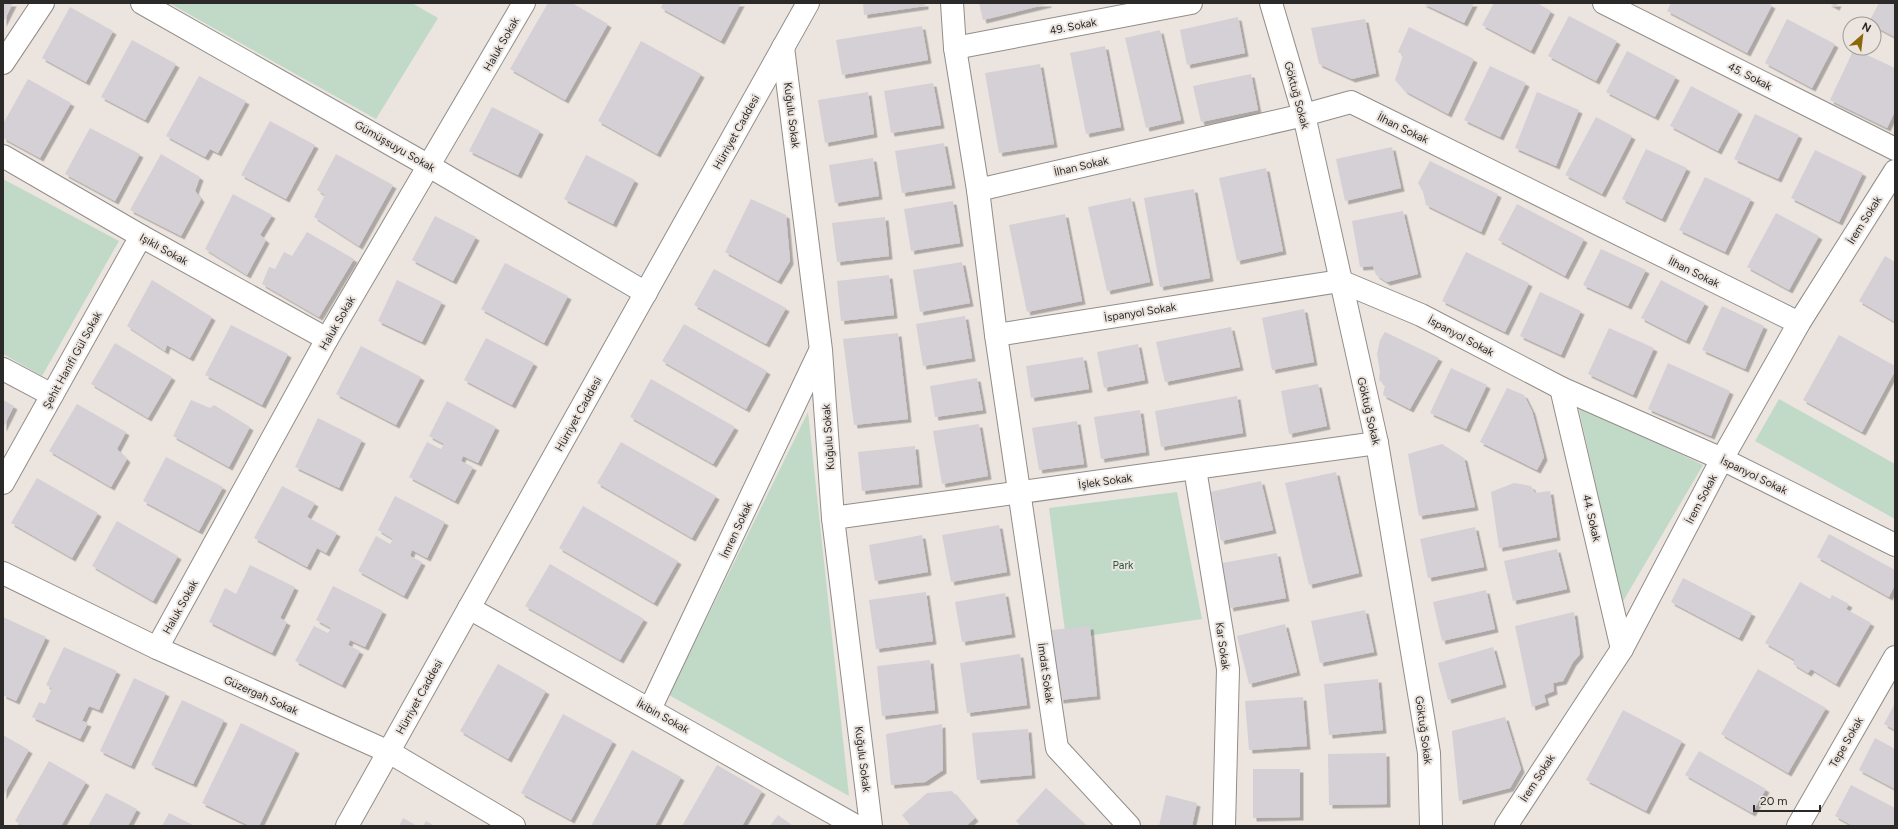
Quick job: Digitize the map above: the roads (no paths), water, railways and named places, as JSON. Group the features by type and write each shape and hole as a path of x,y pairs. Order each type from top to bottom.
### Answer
{"street":[{"path":"3,63 43,3"},
{"name":"Gümüşsuyu Sokak","path":"142,3 429,166 646,293"},
{"name":"Haluk Sokak","path":"157,648 327,339 524,3"},
{"name":"Hürriyet Caddesi","path":"348,826 808,3"},
{"name":"İmdat Sokak","path":"952,3 955,48 978,190 996,335 1057,748 1129,826"},
{"name":"49. Sokak","path":"955,48 1190,3"},
{"name":"Göktuğ Sokak","path":"1271,3 1304,115 1376,443 1429,753 1431,826"},
{"name":"45. Sokak","path":"1604,3 1895,150"},
{"name":"Kuğulu Sokak","path":"783,47 821,350 833,518 872,826"},
{"name":"İlhan Sokak","path":"978,190 1304,115 1351,102 1799,323"},
{"name":"Işıklı Sokak","path":"3,156 141,236 327,339"},
{"name":"İrem Sokak","path":"1506,826 1622,649 1722,458 1799,323 1895,171"},
{"name":"Şehit Hanifi Gül Sokak","path":"3,483 141,236"},
{"name":"İspanyol Sokak","path":"996,335 1340,281 1421,315 1561,388 1722,458 1895,545"},
{"name":"İmren Sokak","path":"650,709 821,350"},
{"path":"3,369 52,395"},
{"name":"44. Sokak","path":"1561,388 1622,649"},
{"name":"İşlek Sokak","path":"833,518 1376,443"},
{"name":"Kar Sokak","path":"1195,469 1228,669 1224,826"},
{"name":"Güzergah Sokak","path":"3,573 157,648 389,752 514,826"},
{"name":"İkibin Sokak","path":"469,608 856,826"},
{"name":"Tepe Sokak","path":"1798,826 1895,657"}],"park label":[{"name":"Park","path":"1123,565"}]}
